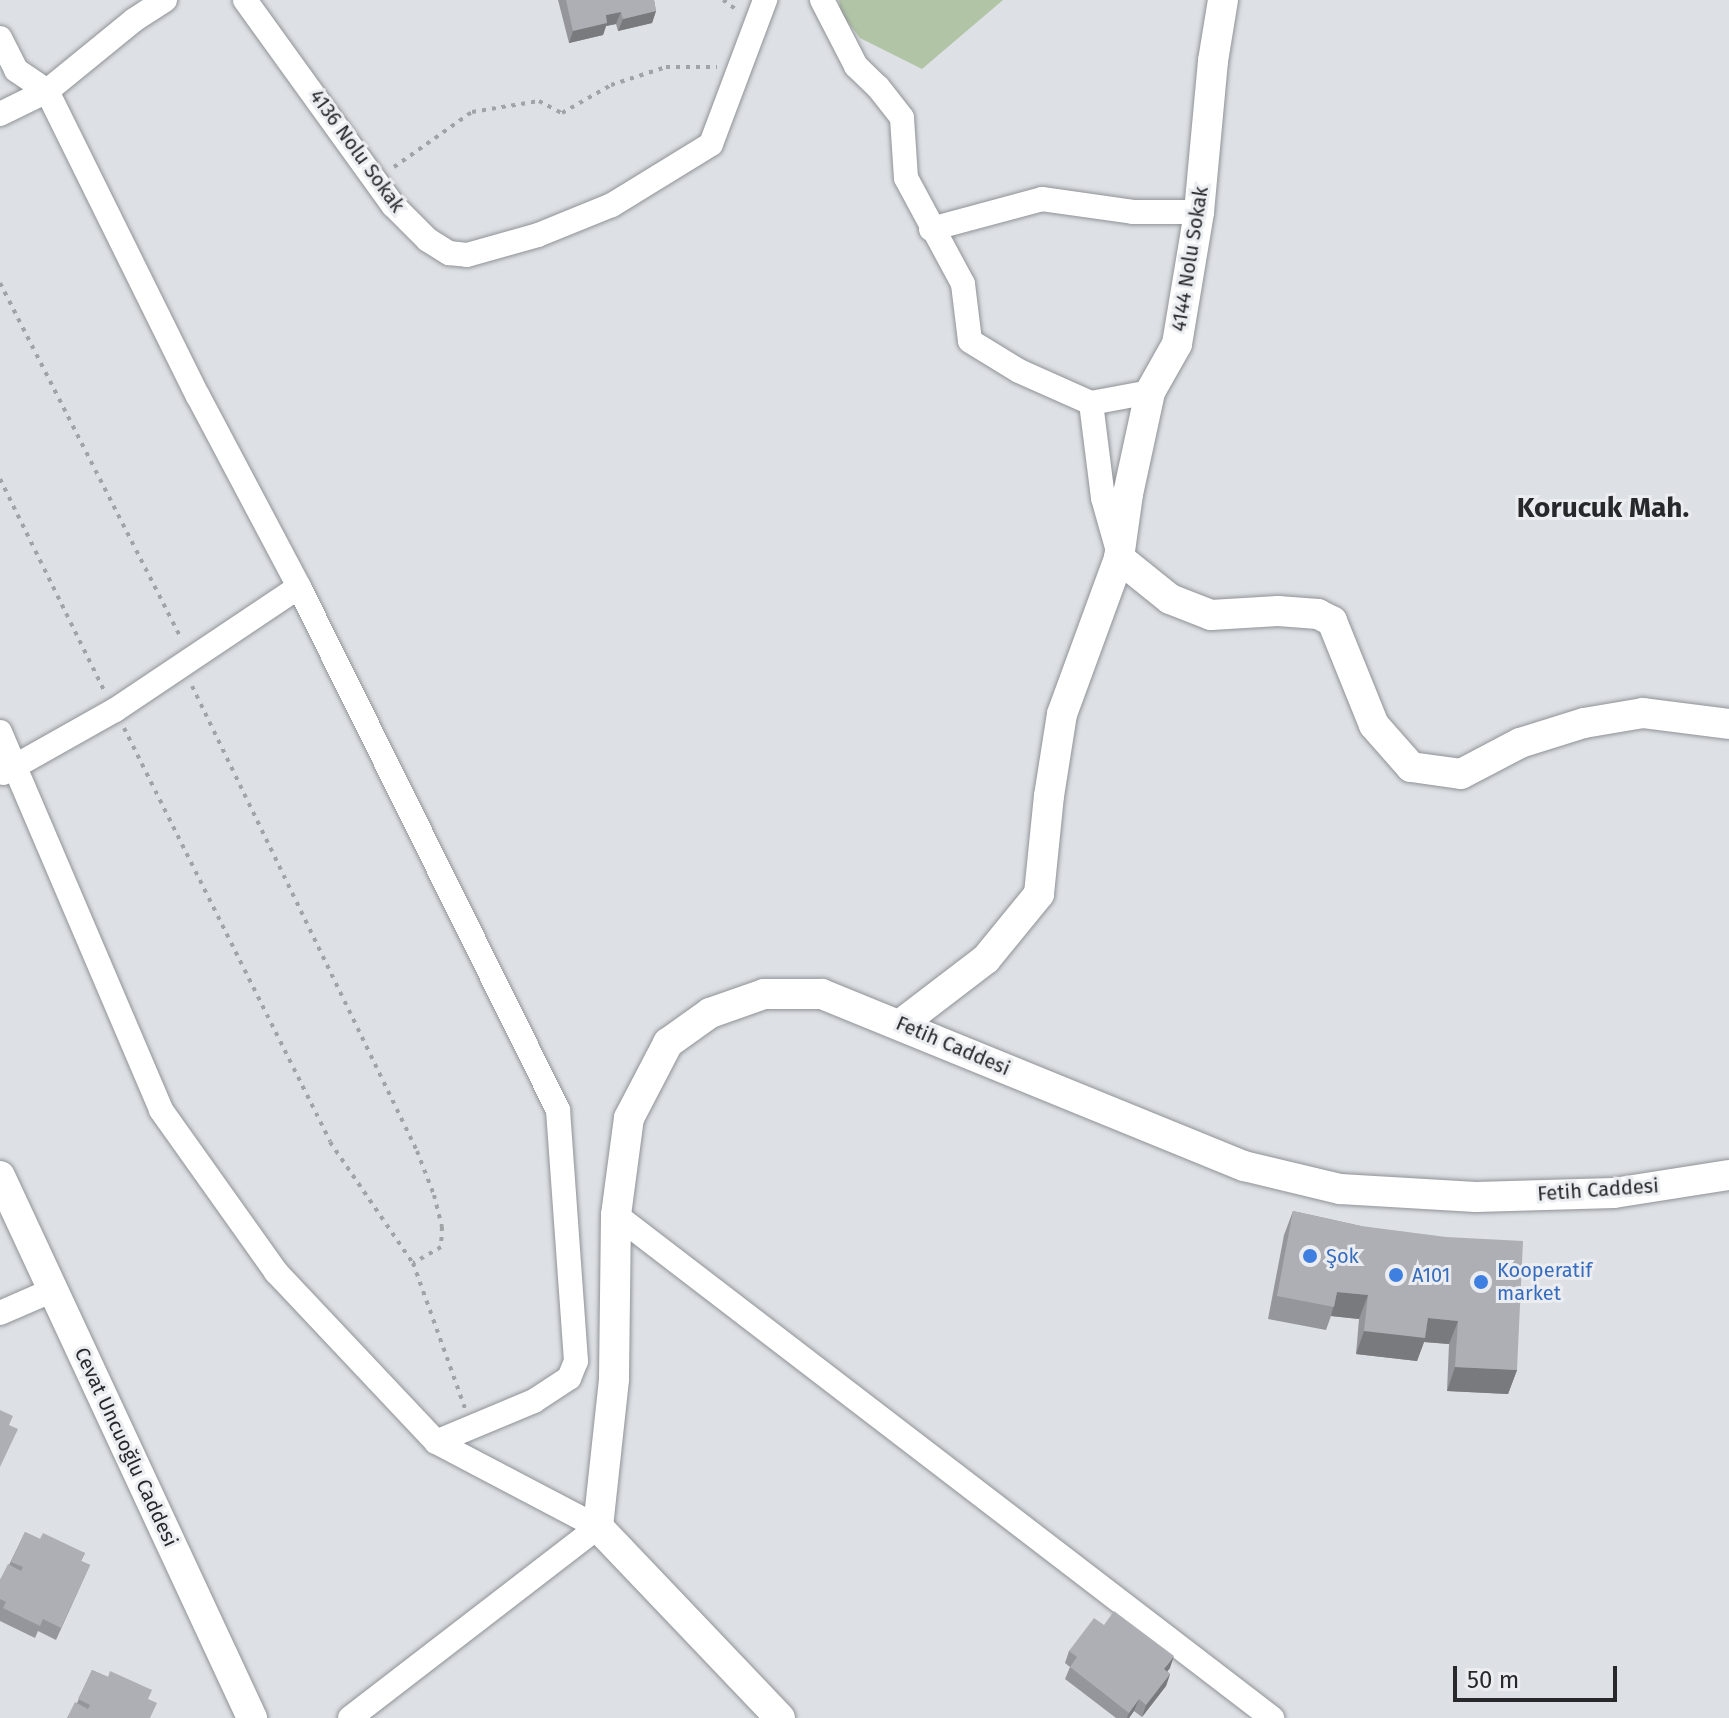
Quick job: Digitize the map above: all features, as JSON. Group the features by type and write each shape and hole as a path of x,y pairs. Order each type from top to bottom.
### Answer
{"street":[{"path":"0,114 47,91 134,20 165,0"},
{"name":"4136 Nolu Sokak","path":"245,0 393,205 428,240 449,253 467,255 538,235 612,205 711,144 738,71"},
{"path":"738,71 765,0"},
{"path":"822,0 856,66 878,87 902,118 906,178 963,284 970,341 1019,371 1091,403 1150,392"},
{"name":"4144 Nolu Sokak","path":"901,1024 986,959 1039,894 1062,714 1119,558 1128,494 1150,392 1177,344 1199,212 1213,61 1223,0"},
{"path":"0,38 16,70 47,91 198,396 299,587 558,1110 576,1361 569,1378 534,1401 436,1442"},
{"path":"931,229 1042,199 1133,212 1199,212"},
{"path":"1091,403 1103,498 1119,558 1170,599 1211,615 1278,611 1318,614 1332,621 1374,725 1411,767 1461,774 1520,743 1584,723 1643,713 1729,724"},
{"path":"8,770 115,710 299,587"},
{"path":"0,732 8,770 161,1110 276,1272 436,1442 598,1527 780,1718"},
{"name":"Fetih Caddesi","path":"598,1527 614,1379 616,1215 629,1118 668,1043 710,1013 764,994 822,994 1244,1166 1340,1189 1476,1197 1614,1193 1729,1175"},
{"name":"Cevat Uncuoğlu Caddesi","path":"0,1176 252,1718"},
{"path":"616,1215 1272,1718"},
{"path":"0,1313 53,1290"},
{"path":"350,1718 598,1527"}],"path":[{"path":"376,181 472,112 539,101 562,113 611,85 666,67 707,66 738,71"},
{"path":"0,283 186,662 417,1151 442,1227 441,1247 413,1263"},
{"path":"0,479 330,1142 413,1263 472,1427"}],"green space":[{"path":"839,0 1003,0 922,69 860,38 841,13"}],"building":[{"path":"566,0 654,0 656,11 623,19 621,12 606,15 607,23 573,31"},
{"path":"1293,1211 1361,1226 1446,1237 1523,1241 1517,1370 1455,1367 1458,1321 1428,1318 1425,1338 1364,1331 1368,1295 1337,1292 1334,1307 1277,1296"},
{"path":"0,1410 13,1416 9,1425 18,1429 0,1467"},
{"path":"25,1532 40,1539 43,1533 85,1553 81,1561 90,1565 61,1628 43,1619 40,1626 3,1608 6,1602 0,1599 0,1580 8,1564 21,1571 23,1567 11,1562"},
{"path":"1114,1611 1174,1656 1164,1669 1170,1674 1146,1705 1139,1699 1129,1713 1070,1667 1077,1657 1069,1651 1094,1618 1104,1625"},
{"path":"92,1670 108,1677 110,1671 152,1690 148,1699 157,1703 150,1718 67,1718 75,1702 88,1709 90,1705 78,1699"}],"place":[{"name":"Şok","path":"1310,1256"},
{"name":"A101","path":"1396,1275"},
{"name":"Kooperatif market","path":"1481,1282"}],"district":[{"name":"Korucuk Mah.","path":"1603,508"}]}
